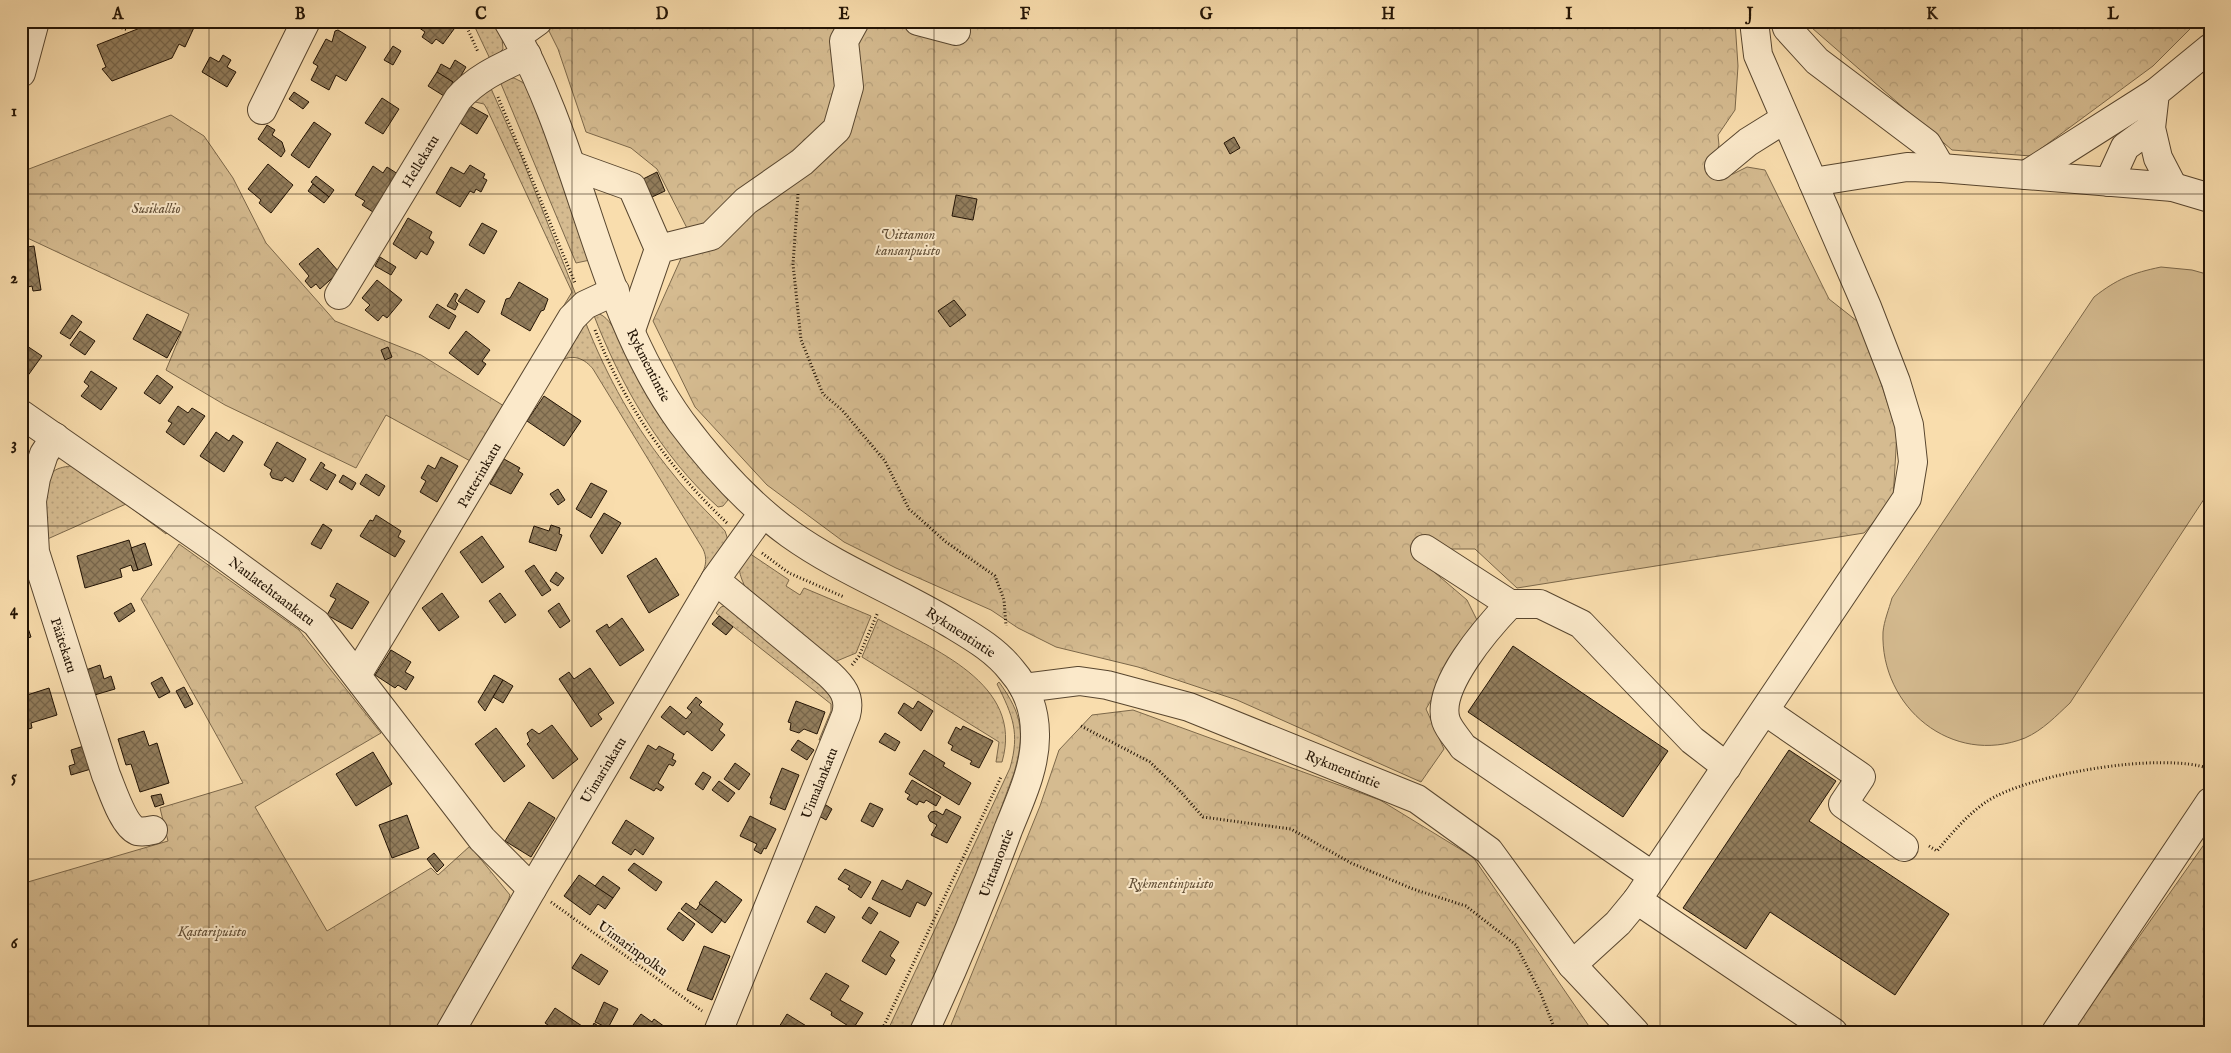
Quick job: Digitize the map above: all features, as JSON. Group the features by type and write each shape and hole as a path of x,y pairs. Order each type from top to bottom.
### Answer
{"street":[{"path":"21,73 35,21"},
{"path":"262,110 306,21"},
{"path":"659,249 711,236 746,201 800,164 837,129 849,87 844,41 855,21"},
{"path":"918,21 956,31"},
{"path":"1572,966 1618,923 1637,900 1907,498 1913,462 1909,425 1896,382 1867,307 1758,55 1754,21"},
{"path":"1785,21 1787,28 1817,61 1927,144 1941,168"},
{"name":"Rykmentintie","path":"523,33 615,291 655,381 684,425 715,463 763,512 822,556 925,609 990,649 1013,672 1024,688 1079,681 1107,685 1189,707 1417,799 1489,851 1572,966 1635,1032"},
{"name":"Hellekatu","path":"339,294 458,99 468,88 488,74 523,33"},
{"path":"2026,175 2155,93 2210,48"},
{"path":"2155,93 2151,128 2158,158 2173,188"},
{"path":"1720,166 1748,142 1785,119"},
{"path":"2109,182 2125,147 2151,128"},
{"path":"571,166 632,187 659,249 631,330"},
{"path":"1813,182 1907,168 1941,168 2173,188 2210,198"},
{"name":"Patterinkatu","path":"357,675 572,318 585,305 615,291"},
{"name":"Naulatehtaankatu","path":"21,414 296,606 316,623 482,839 532,888"},
{"name":"Päätekatu","path":"55,437 44,454 36,478 32,501 36,552 106,775 120,809 131,826 139,832 153,830"},
{"name":"Uimarinkatu","path":"450,1032 532,888 715,580 763,512"},
{"path":"1425,549 1510,604 1540,604 1581,624 1692,740 1727,767"},
{"path":"715,580 839,683"},
{"path":"1510,604 1484,632 1447,691 1446,721 1463,746 1488,765 1653,876"},
{"name":"Uimalankatu","path":"719,1028 846,715 848,700 839,683"},
{"name":"Uittamontie","path":"924,1032 951,976 1024,789 1033,755 1036,733 1033,713 1024,688"},
{"path":"1765,711 1861,777 1843,804 1904,847"},
{"path":"2056,1032 2208,807"},
{"path":"1637,900 1833,1032"}],"path":[{"path":"102,21 128,30"},
{"path":"800,164 793,264 800,340 823,394 842,410 885,461 910,509 946,542 995,576 1004,600 1006,626"},
{"path":"839,683 859,656 878,612"},
{"path":"1081,726 1150,762 1203,817 1291,829 1351,863 1413,889 1466,906 1516,945 1541,994 1556,1032"},
{"path":"1904,847 1914,839 1937,851 1957,826 1987,801 2018,787 2052,777 2091,769 2159,762 2183,762 2210,769"},
{"name":"Uimarinpolku","path":"532,888 719,1028"}],"green space":[{"path":"472,21 492,21 502,37 503,49 491,61"},
{"name":"Uittamon kansanpuisto","path":"549,21 1735,21 1738,66 1735,110 1718,135 1719,145 1710,174 1733,174 1747,167 1765,170 1829,299 1862,325 1897,432 1893,500 1864,533 1517,588 1475,549 1451,549 1426,539 1420,560 1467,600 1477,620 1426,709 1444,749 1421,782 1237,700 1138,667 1056,647 1018,628 991,610 896,568 844,542 767,485 695,407 653,321 691,236 657,169 631,148 586,132 558,49 548,29"},
{"path":"1804,21 2198,21 2153,66 2031,156 1952,150"},
{"path":"514,78 524,83 542,121 590,260 576,263 499,79"},
{"path":"489,84 521,156 576,295 546,335 572,292 487,109 484,104 475,102"},
{"name":"Susikallio","path":"171,115 204,136 233,178 266,243 335,321 421,355 504,406 472,462 386,415 356,468 225,405 166,370 189,314 21,235 21,172"},
{"path":"2161,267 2192,270 2210,275 2210,490 2070,703 2060,713 2032,735 1998,745 1972,744 1947,737 1925,724 1907,706 1894,684 1885,659 1883,632 1892,598 2094,297 2125,278"},
{"path":"593,313 600,314 612,325 631,366 651,402 688,453 728,500 723,506 718,507 697,487 678,465 644,418 616,366"},
{"path":"585,321 612,382 646,439 679,482 725,531 728,540 700,590 694,587 705,564 706,559 703,549 593,369 579,358 571,357 562,360"},
{"path":"70,466 82,467 169,529 166,534 126,504 43,541 41,506 44,488 54,471"},
{"name":"Kastaripuisto","path":"179,544 299,630 381,733 255,807 327,931 431,868 438,875 470,846 510,895 501,924 435,1032 21,1032 21,884 168,841 160,808 243,783 141,599"},
{"path":"746,551 789,580 786,586 800,595 804,588 871,616 856,653 832,663 745,587 740,569 741,561"},
{"path":"727,605 828,685 838,703 823,741 819,740 831,711 831,704 716,613 721,607"},
{"path":"878,619 947,657 969,672 987,690 1000,711 1005,734 1002,762 996,762 999,742 862,657"},
{"path":"999,682 1013,705 1020,725 1020,747 1014,773 951,944 910,1032 887,1032 1010,768 1014,745 1013,725 1011,715 997,684"},
{"name":"Rykmentinpuisto","path":"1133,710 1380,800 1473,857 1593,1032 958,1032 951,1025 1040,806 1059,750 1092,715"},
{"path":"2210,836 2210,1032 2072,1032"}],"building":[{"path":"143,21 197,21 185,47 179,44 172,58 112,81 102,69 106,67 97,45 140,28"},
{"path":"422,21 453,21 457,25 443,44 436,39 432,44 422,37 425,32 418,27"},
{"path":"338,30 366,47 346,81 336,75 329,90 311,80 318,66 313,63 326,39 332,42 335,31"},
{"path":"393,46 401,51 393,65 384,60"},
{"path":"223,55 231,60 227,67 236,72 227,87 202,72 210,57 219,62"},
{"path":"455,60 466,67 456,84 437,72 441,64 450,69"},
{"path":"437,72 453,82 444,96 428,86"},
{"path":"294,92 309,102 303,109 289,99"},
{"path":"382,98 399,109 383,134 365,123"},
{"path":"470,106 488,116 477,134 460,123"},
{"path":"314,122 331,134 309,168 291,155"},
{"path":"267,125 275,130 272,135 282,142 285,151 281,157 258,139"},
{"path":"1234,137 1240,148 1230,154 1224,143"},
{"path":"268,164 293,185 271,213 259,203 261,200 248,189"},
{"path":"470,165 485,174 483,178 487,180 481,192 476,189 474,193 470,191 460,207 436,193 451,167 464,174"},
{"path":"373,166 383,173 387,167 401,176 379,210 375,208 373,212 362,205 365,201 355,195"},
{"path":"657,172 665,191 652,197 643,179"},
{"path":"316,176 334,190 329,197 311,182"},
{"path":"313,184 329,197 324,203 308,191"},
{"path":"956,195 977,199 973,220 952,216"},
{"path":"408,218 432,232 429,238 434,242 427,255 421,251 416,259 393,244"},
{"path":"482,223 497,231 484,254 469,245"},
{"path":"34,246 41,290 33,291 32,286 24,288 21,248"},
{"path":"318,248 339,272 320,289 316,284 311,288 305,281 309,276 299,264"},
{"path":"380,257 396,267 391,275 375,266"},
{"path":"377,280 402,300 387,318 383,315 378,321 365,310 370,305 362,298"},
{"path":"519,282 548,299 544,310 541,311 530,331 501,314 506,299 510,298"},
{"path":"466,289 485,301 478,313 458,301"},
{"path":"455,293 458,295 455,301 458,304 455,310 447,306"},
{"path":"954,300 966,315 950,327 938,311"},
{"path":"437,304 456,316 449,329 429,317"},
{"path":"147,314 181,332 167,358 133,339"},
{"path":"72,315 82,322 70,339 60,333"},
{"path":"80,331 95,341 85,355 70,345"},
{"path":"466,331 490,350 482,361 486,364 478,375 449,353"},
{"path":"21,342 42,356 24,381 21,379"},
{"path":"388,347 392,357 385,360 381,350"},
{"path":"91,371 117,388 101,410 81,396 89,386 84,382"},
{"path":"157,375 173,387 160,404 144,393"},
{"path":"544,396 581,421 564,446 527,421"},
{"path":"178,406 188,413 192,408 205,416 184,445 166,432 172,423 168,421"},
{"path":"216,432 229,441 233,435 243,442 224,472 200,456"},
{"path":"277,442 306,459 293,482 285,477 282,481 272,478 270,474 272,470 264,465"},
{"path":"441,457 458,466 437,502 420,492 426,481 421,478 428,465 435,469"},
{"path":"504,459 520,468 518,471 523,474 511,494 490,484"},
{"path":"321,462 325,465 323,468 336,475 327,490 310,480"},
{"path":"366,474 385,486 379,496 360,484"},
{"path":"343,475 356,483 352,490 339,482"},
{"path":"591,483 607,491 591,518 576,509"},
{"path":"558,489 565,500 558,505 550,494"},
{"path":"604,513 621,523 602,554 590,536"},
{"path":"376,515 401,531 398,537 405,541 395,557 360,536 370,520 373,521"},
{"path":"323,524 332,530 321,549 311,544"},
{"path":"551,525 560,528 559,534 562,535 556,551 529,542 534,526 549,531"},
{"path":"482,536 504,567 482,583 460,552"},
{"path":"129,540 138,570 133,571 131,565 120,569 122,577 85,588 77,556"},
{"path":"145,543 152,565 138,570 131,548"},
{"path":"656,558 679,595 649,613 627,576"},
{"path":"534,565 551,590 542,596 525,571"},
{"path":"556,572 564,578 558,586 550,581"},
{"path":"337,583 369,602 352,629 327,615 336,599 330,596"},
{"path":"442,593 459,617 439,631 422,608"},
{"path":"500,593 516,615 505,623 489,601"},
{"path":"131,603 135,611 119,622 114,613"},
{"path":"559,603 570,621 560,628 548,611"},
{"path":"21,607 31,637 21,640"},
{"path":"719,616 733,627 726,635 712,624"},
{"path":"622,618 644,650 620,666 596,631 607,624 609,628"},
{"path":"1513,646 1668,751 1623,817 1468,712"},
{"path":"391,650 411,662 405,672 414,677 406,690 398,685 395,688 375,675"},
{"path":"100,665 104,679 111,676 115,689 91,696 83,671"},
{"path":"590,668 614,703 598,714 602,719 591,727 559,679 569,672 574,679"},
{"path":"494,675 503,680 485,711 478,702"},
{"path":"162,677 170,692 159,698 151,683"},
{"path":"503,680 513,686 503,703 493,697"},
{"path":"184,687 193,704 185,708 176,691"},
{"path":"49,688 57,715 31,723 32,728 21,731 21,697"},
{"path":"696,697 702,702 699,705 723,724 719,730 725,735 712,751 687,731 684,735 661,717 670,706 686,719 692,712 687,708"},
{"path":"796,701 825,712 817,734 804,729 799,733 790,730 791,723 788,722"},
{"path":"918,701 933,711 921,731 898,713 904,703 913,709"},
{"path":"552,725 578,759 553,779 527,744 530,741 527,733 532,729 539,734"},
{"path":"963,726 993,741 979,768 970,764 972,761 951,750 953,746 948,743 956,727 961,730"},
{"path":"496,728 525,766 504,782 475,744"},
{"path":"144,731 149,746 157,743 169,783 140,792 131,764 126,765 118,739"},
{"path":"885,733 900,742 895,751 879,742"},
{"path":"798,740 814,750 807,760 791,750"},
{"path":"648,745 656,750 659,746 674,754 672,759 676,761 673,766 669,764 658,783 664,787 661,791 656,788 654,791 630,778"},
{"path":"84,746 91,769 71,775 69,766 75,764 71,750"},
{"path":"924,750 945,763 943,766 971,783 959,805 909,774"},
{"path":"1789,750 1836,781 1809,821 1949,914 1895,995 1770,912 1746,949 1683,908"},
{"path":"373,752 392,784 356,806 336,774"},
{"path":"735,763 750,774 739,790 724,779"},
{"path":"782,768 799,775 785,810 770,804 772,798 770,798"},
{"path":"703,772 711,777 703,790 695,784"},
{"path":"912,780 941,797 936,806 926,800 924,803 919,801 917,805 907,799 910,795 905,792"},
{"path":"719,781 735,793 728,802 712,790"},
{"path":"161,794 164,804 155,807 151,796"},
{"path":"529,802 555,818 531,857 505,841"},
{"path":"870,803 883,809 873,827 861,821"},
{"path":"826,805 832,809 826,820 819,816"},
{"path":"946,809 961,817 947,843 931,835 937,825 930,821 928,816 931,812 936,811 943,815"},
{"path":"407,815 419,848 392,858 379,825"},
{"path":"750,816 776,829 766,849 764,848 761,854 754,850 757,844 740,836"},
{"path":"626,820 654,838 643,855 635,849 631,855 612,843"},
{"path":"434,853 444,865 437,872 427,859"},
{"path":"634,863 662,882 656,891 628,870"},
{"path":"845,869 871,882 861,898 848,889 850,886 838,879"},
{"path":"579,875 613,898 605,909 598,904 590,915 564,896"},
{"path":"603,876 620,888 613,898 595,886"},
{"path":"882,880 902,890 907,880 932,893 925,906 917,902 910,917 872,899"},
{"path":"716,881 742,900 725,923 699,903"},
{"path":"686,903 696,910 700,904 722,920 712,933 681,909"},
{"path":"816,906 835,917 825,933 807,922"},
{"path":"869,907 878,913 871,924 862,918"},
{"path":"679,912 695,924 683,941 667,929"},
{"path":"880,931 899,942 890,956 895,960 886,975 862,961"},
{"path":"704,946 730,956 712,1000 687,990"},
{"path":"581,954 608,971 599,985 572,968"},
{"path":"826,973 849,986 840,1000 863,1013 853,1029 831,1015 832,1012 810,999"},
{"path":"604,1002 618,1009 608,1028 595,1022"},
{"path":"555,1008 582,1026 580,1032 558,1032 545,1023"},
{"path":"641,1014 652,1022 654,1019 672,1032 628,1032"},
{"path":"787,1014 816,1032 776,1032"},
{"path":"594,1023 605,1031 605,1032 590,1032"}]}
